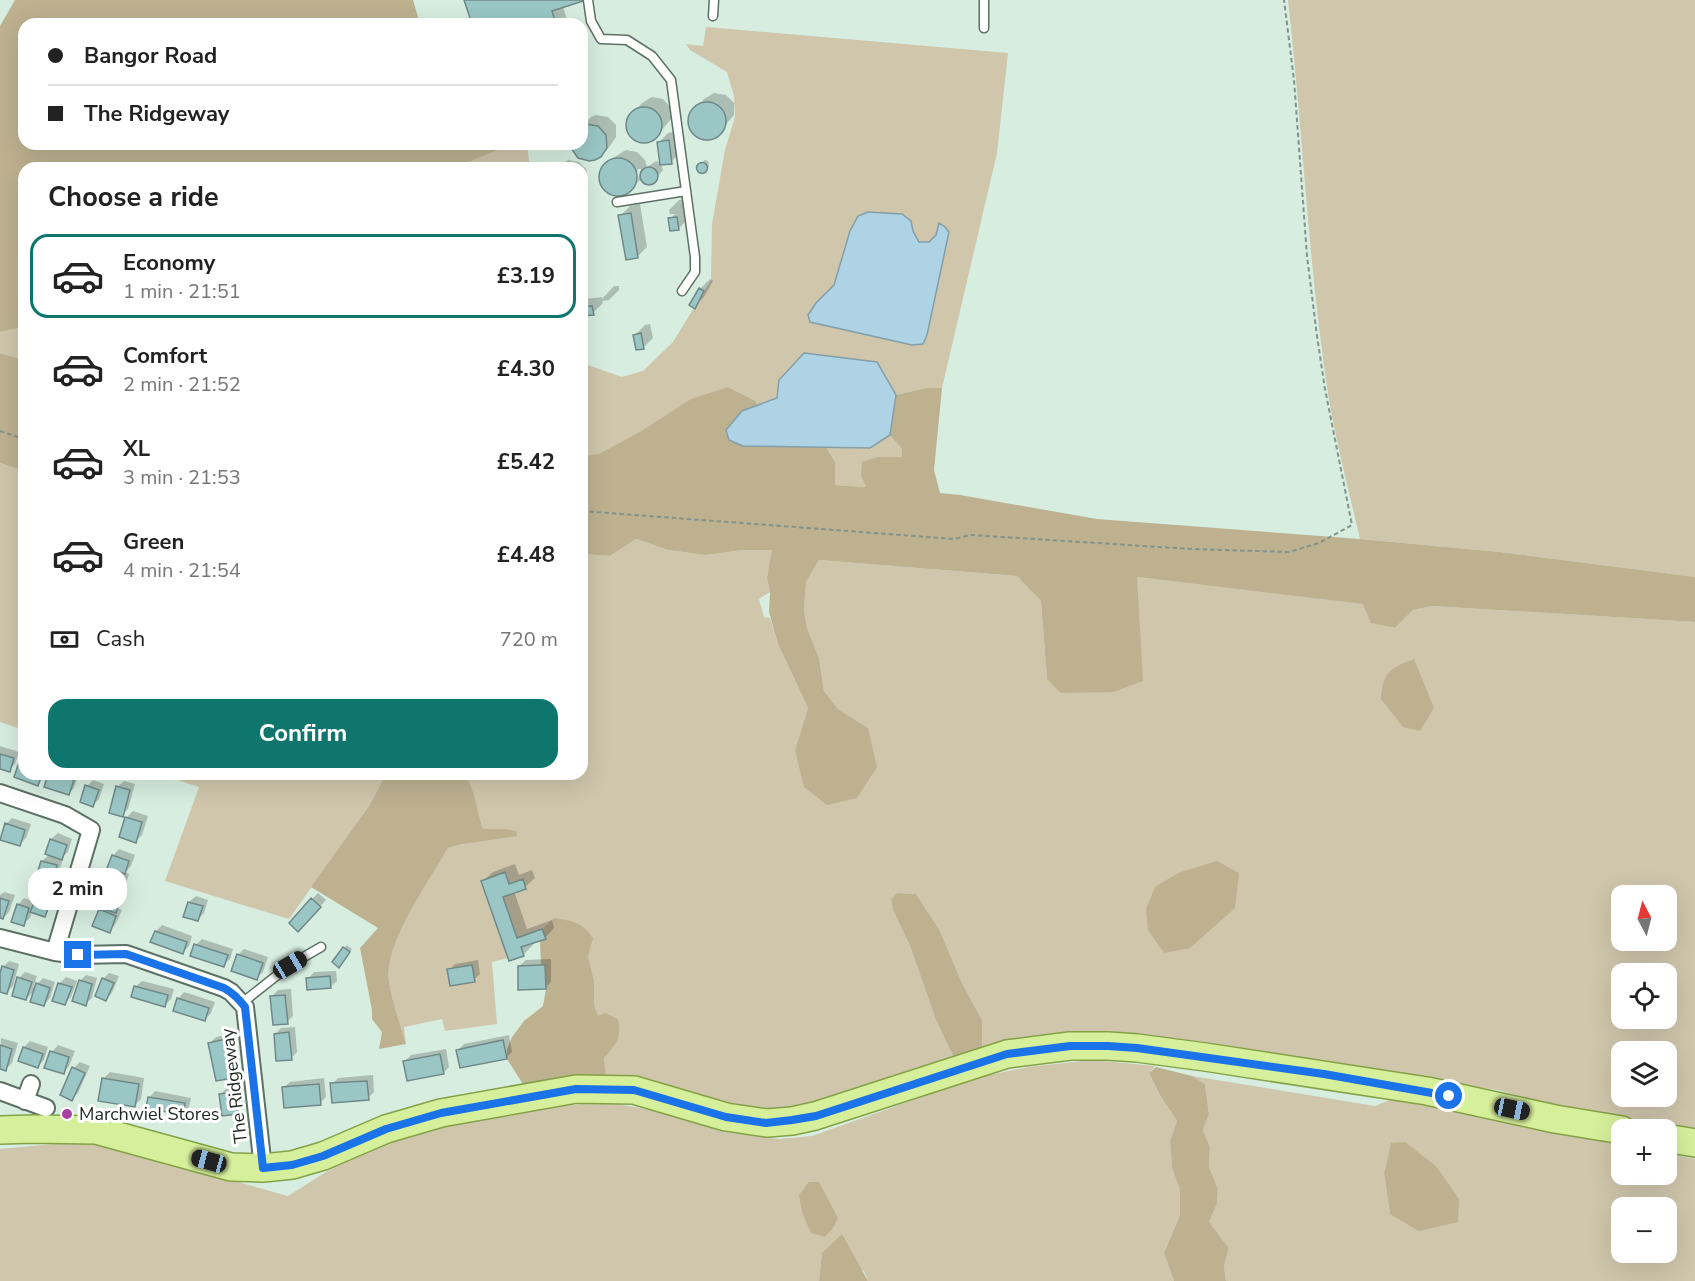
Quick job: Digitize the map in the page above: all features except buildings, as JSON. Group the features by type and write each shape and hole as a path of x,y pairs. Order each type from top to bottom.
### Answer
{"main road":[{"path":"0,1130 96,1130 231,1167 263,1168 292,1165 323,1156 386,1129 441,1113 576,1089 634,1090 726,1117 766,1123 792,1120 816,1116 1007,1054 1070,1046 1137,1048 1324,1074 1427,1091 1555,1119 1611,1128"},
{"path":"1677,1140 1695,1143"}],"street":[{"path":"0,793 66,814 91,830 56,952"},
{"name":"The Ridgeway","path":"0,938 78,955 126,954 231,992 245,1007 263,1168"},
{"path":"25,1101 31,1084"},
{"path":"0,1091 46,1108"}],"lane":[{"path":"588,0 591,21 601,39 627,40 652,56 671,80 695,257 695,272 681,291"},
{"path":"713,16 714,0"},
{"path":"984,0 984,28"},
{"path":"616,202 686,191"},
{"path":"242,1003 290,965 321,946"}],"path":[{"path":"588,511 954,539 971,535 1191,549 1290,552 1319,543 1352,525 1325,389 1314,313 1307,256 1294,80 1284,0"},
{"path":"0,430 18,437"}],"shaded area":[{"path":"15,0 413,0 418,18 18,18 18,150 498,150 469,162 18,162 18,328 0,332 0,26"},
{"path":"1288,0 1695,0 1695,577 1500,552 1360,539 1335,430 1321,344"},
{"path":"706,27 1008,53 997,153 942,388 926,388 896,395 876,362 758,406 756,401 728,387 598,455 588,456 588,365 622,377 643,371 673,342 711,280 712,224 725,150 735,117 734,96 727,72 690,50 686,44 703,46","holes":["911,221 919,242 929,242 936,235 923,344 912,345 810,322 808,315 816,303 834,285 842,260"]},
{"path":"498,150 528,150 529,162 469,162"},
{"path":"18,328 18,358 0,353 0,332"},
{"path":"0,353 18,358 18,469 0,463"},
{"path":"728,387 756,401 765,430 801,447 826,447 835,462 835,485 866,487 861,475 862,462 878,457 902,457 902,449 890,435 896,395 926,388 942,388 934,470 940,493 1097,519 1500,552 1695,577 1695,622 1432,606 1413,610 1395,628 1371,623 1363,604 1137,577 1143,681 1113,692 1061,693 1047,679 1041,601 1017,576 819,560 806,582 804,610 807,628 819,658 824,691 838,709 868,728 877,767 857,798 827,805 804,787 795,750 808,708 778,644 769,612 770,592 767,578 772,550 743,550 706,555 668,550 636,539 610,556 588,554 588,455 599,454 643,430 691,399"},
{"path":"890,435 902,449 902,458 878,457 867,487 835,485 835,462 826,447 870,448"},
{"path":"0,463 18,469 18,728 0,722"},
{"path":"636,539 668,550 706,555 743,550 773,550 767,578 770,592 759,599 764,617 770,618 778,644 808,708 795,750 868,728 838,709 824,691 819,658 807,628 804,610 806,582 819,560 1017,576 1041,601 1047,679 1136,577 1364,604 1372,623 1395,628 1413,610 1432,606 1695,622 1695,1131 1677,1129 1677,1119 1616,1119 1578,1112 1498,1090 1312,1064 982,1052 982,1020 962,983 939,929 916,894 897,893 891,899 893,910 910,946 936,1020 954,1058 791,1109 741,1112 606,1077 604,1058 615,1044 597,1016 594,1005 594,980 588,956 542,929 517,938 503,897 526,888 522,879 509,884 505,873 481,881 508,958 492,962 497,1024 445,1031 442,1019 404,1027 406,1044 389,981 389,966 400,931 448,848 516,831 483,830 466,780 588,780 588,554 610,556"},
{"path":"1414,659 1434,708 1420,731 1403,727 1381,699 1383,683 1389,673 1399,665"},
{"path":"177,780 383,780 369,806 289,919 165,881 199,787"},
{"path":"383,780 468,780 474,794 483,829 507,829 516,831 517,836 448,848 400,932 389,966 390,989 406,1044 379,1049 382,1032 372,1019 360,948 378,928 311,887 369,806"},
{"path":"1217,861 1239,873 1235,908 1190,948 1164,953 1148,930 1146,909 1155,887 1178,873"},
{"path":"897,893 916,894 939,929 962,983 982,1020 982,1052 954,1058 936,1020 910,946 893,910 891,899"},
{"path":"554,918 576,923 593,938 588,956 594,980 594,1005 598,1016 605,1013 618,1019 618,1036 615,1045 604,1058 606,1076 526,1089 507,1059 507,1049 512,1037 524,1021 543,1006 546,989 545,965 541,965 540,941 545,939 542,929"},
{"path":"1092,1060 1155,1066 1149,1073 1177,1121 1170,1141 1172,1168 1180,1190 1180,1215 1164,1253 1174,1281 868,1281 864,1271 822,1253 819,1281 0,1281 0,1149 74,1142 117,1148 288,1196 334,1167 398,1137 447,1124 529,1109 606,1102 657,1111 725,1132 779,1139 812,1136 975,1078 1028,1067"},
{"path":"1156,1067 1192,1076 1205,1084 1209,1114 1203,1130 1210,1147 1209,1167 1218,1189 1217,1204 1209,1222 1229,1248 1224,1266 1226,1281 1174,1281 1164,1253 1180,1215 1180,1190 1172,1168 1170,1141 1177,1121 1149,1073"},
{"path":"1192,1076 1375,1106 1394,1098 1611,1142 1611,1185 1677,1185 1677,1155 1695,1159 1695,1281 1226,1281 1224,1266 1229,1248 1209,1222 1217,1204 1218,1189 1209,1167 1210,1147 1203,1130 1209,1114 1205,1084","holes":["1391,1143 1437,1167 1458,1199 1458,1222 1390,1214 1384,1173"]},
{"path":"1405,1142 1437,1167 1459,1199 1458,1222 1419,1231 1390,1214 1384,1173 1391,1143"},
{"path":"809,1182 819,1182 838,1218 825,1237 811,1233 802,1212 799,1195"},
{"path":"842,1234 868,1281 819,1281 822,1253"}],"water":[{"path":"868,212 902,214 911,221 919,242 929,242 936,235 939,223 949,232 927,335 923,344 912,345 810,322 808,315 816,303 834,285 850,231 858,216"},
{"path":"804,353 877,362 896,395 890,435 870,448 743,446 729,440 726,430 742,411 777,398 779,380"}],"place":[{"name":"Marchwiel Stores","path":"67,1114"}],"route":[{"path":"78,955 126,954 224,988 239,999 245,1007 263,1168 292,1165 323,1156 386,1129 441,1113 576,1089 634,1090 726,1117 766,1123 792,1120 816,1116 1007,1054 1070,1046 1137,1048 1324,1074 1449,1096"}]}
